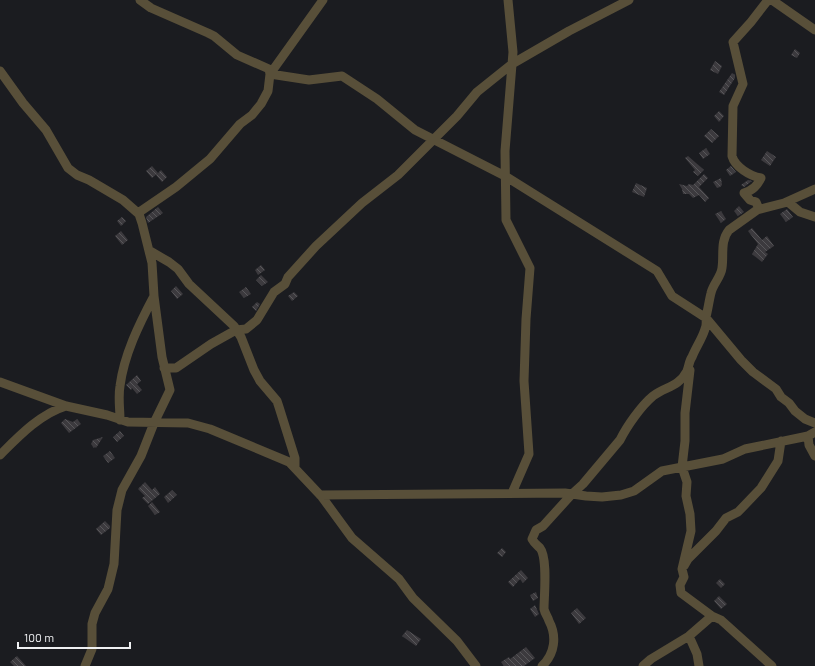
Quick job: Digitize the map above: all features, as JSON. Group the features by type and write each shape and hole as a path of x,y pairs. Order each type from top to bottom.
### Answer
{"street":[{"path":"138,213 176,186 210,159 240,124 252,115 261,104 268,91 270,74 269,69 236,55 214,36 151,8 140,0"},
{"path":"270,74 323,0"},
{"path":"508,0 513,52 504,151 506,220 530,268 526,319 524,381 529,454 512,493"},
{"path":"164,368 176,368 211,344 236,330 246,329 257,320 274,292 285,284 288,277 316,246 362,203 398,175 457,116 477,92 512,64 569,31 629,0"},
{"path":"759,209 756,202 750,200 744,193 752,190 761,178 754,177 741,168 733,160 732,156 733,106 743,84 733,42 768,0"},
{"path":"772,0 815,30"},
{"path":"0,71 23,103 46,130 68,168 77,175 89,180 123,200 138,213 150,251 152,263 154,296 164,368 170,390 154,423 141,456 122,490 116,510 114,564 108,589 95,613 92,624 92,649 85,666"},
{"path":"270,74 309,80 342,76 377,99 415,130 505,176 657,271 672,296 706,318 753,372 776,389 781,397 795,411 805,419 815,423"},
{"path":"542,666 550,658 554,645 550,621 544,610 544,562 540,548 532,539 536,530 543,526 583,484 620,440 624,431 648,401 657,393 676,384 683,377 706,328 706,318 711,292 722,268 723,242 725,234 728,230 759,209 788,202 815,189"},
{"path":"788,202 800,212 815,217"},
{"path":"150,251 178,269 189,284 236,330 260,381 279,407 295,458 295,467"},
{"path":"120,420 119,387 124,364 141,320 154,296"},
{"path":"692,357 685,413 685,441 682,467 687,482 686,496 690,514 691,531 682,569 684,577 680,585 681,593 712,616 721,620 772,666"},
{"path":"0,382 66,406 107,415 128,422 188,423 210,429 282,458 295,467 320,495 352,538 399,579 413,598 457,642 476,666"},
{"path":"0,455 20,435 49,413 66,406"},
{"path":"320,495 565,493 602,497 621,496 634,492 662,471 722,459 745,449 811,434 809,445 815,456"},
{"path":"682,569 688,560 716,531 726,518 738,512 761,488 778,461 780,441"},
{"path":"643,666 651,659 689,636 712,616"},
{"path":"689,636 697,654 699,666"}],"building":[{"path":"795,49 800,53 797,58 791,55"},
{"path":"715,61 722,66 718,74 710,70"},
{"path":"732,73 735,75 735,78 724,95 719,92"},
{"path":"719,111 724,116 719,122 714,116"},
{"path":"711,129 719,136 712,143 704,136"},
{"path":"706,148 710,154 703,159 699,153"},
{"path":"767,151 776,157 770,166 761,160"},
{"path":"688,156 704,170 698,176 693,172 695,170 685,158"},
{"path":"152,166 158,173 152,178 146,171"},
{"path":"731,166 736,172 730,176 726,170"},
{"path":"161,170 167,177 162,182 156,175"},
{"path":"704,174 708,178 699,187 709,198 705,202 699,195 693,198 689,194 683,194 679,184 687,186 689,184 693,185"},
{"path":"721,178 722,185 717,188 713,182"},
{"path":"748,180 752,181 744,187 741,185"},
{"path":"636,183 647,188 644,197 632,192"},
{"path":"739,206 744,212 738,216 734,211"},
{"path":"158,207 163,213 148,223 146,217"},
{"path":"787,209 793,217 786,222 780,214"},
{"path":"721,211 726,219 721,223 715,214"},
{"path":"122,217 126,221 121,226 117,221"},
{"path":"752,228 762,240 767,236 774,246 765,252 768,254 762,262 752,254 758,244 748,231"},
{"path":"121,231 128,240 122,245 115,236"},
{"path":"261,265 265,270 258,275 255,270"},
{"path":"261,275 268,282 262,286 256,280"},
{"path":"176,286 183,294 177,299 171,291"},
{"path":"246,287 251,294 244,298 239,292"},
{"path":"294,292 298,296 292,301 288,296"},
{"path":"257,302 260,304 256,311 252,307"},
{"path":"137,375 141,381 137,384 142,390 137,394 132,388 131,390 126,385"},
{"path":"65,419 73,422 77,419 81,424 69,433 61,423"},
{"path":"120,431 124,436 117,442 113,437"},
{"path":"103,437 96,448 94,448 91,444 93,440"},
{"path":"110,451 115,458 108,463 103,456"},
{"path":"145,482 152,490 155,487 160,494 148,504 142,498 145,496 138,489"},
{"path":"172,490 177,495 168,503 164,497"},
{"path":"152,502 160,512 155,515 148,506"},
{"path":"105,521 110,528 101,535 96,529"},
{"path":"502,548 506,552 502,557 497,553"},
{"path":"521,570 528,578 523,583 520,579 513,587 508,582"},
{"path":"720,579 725,584 721,588 716,583"},
{"path":"536,592 538,598 533,601 530,595"},
{"path":"719,596 727,604 721,609 714,601"},
{"path":"535,605 539,614 535,617 530,609"},
{"path":"577,608 586,618 579,624 571,613"},
{"path":"407,630 421,639 416,646 402,636"},
{"path":"526,647 535,658 524,666 504,666 501,662 509,657 510,659"},
{"path":"17,656 26,666 14,666 10,662"}]}
